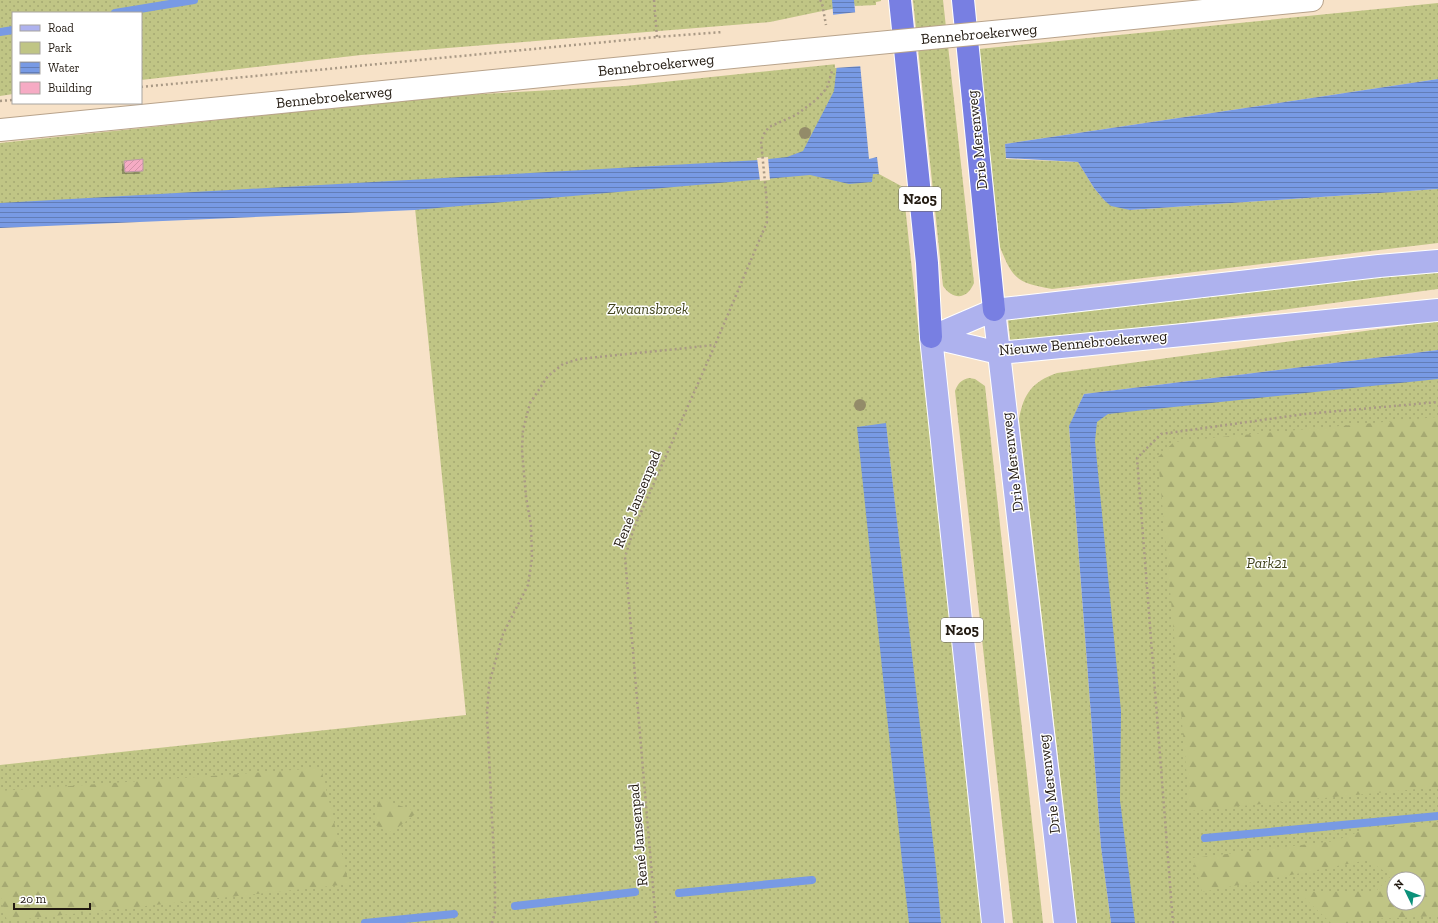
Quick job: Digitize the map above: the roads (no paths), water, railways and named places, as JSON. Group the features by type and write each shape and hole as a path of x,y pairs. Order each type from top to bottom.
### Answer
{"highway":[{"name":"N205","path":"900,0 927,263 931,337"},
{"name":"Drie Merenweg","path":"963,0 994,310"}],"main road":[{"path":"931,337 994,310 1379,266 1438,261"},
{"name":"Drie Merenweg","path":"994,310 1065,923"},
{"name":"Nieuwe Bennebroekerweg","path":"931,337 999,353 1438,310"},
{"name":"N205","path":"931,337 993,923"}],"street":[{"name":"Bennebroekerweg","path":"0,130 784,52 1024,30 1312,0"}],"water":[{"path":"832,0 854,0 869,159 877,157 879,174 873,174 872,182 849,184 810,175 415,210 0,228 0,203 760,160 787,157 803,151 834,91 837,64"},
{"path":"1438,79 1438,189 1130,210 1111,206 1105,201 1094,188 1078,162 1006,158 1005,144"},
{"path":"1438,350 1438,379 1108,414 1097,422 1095,441 1121,711 1120,800 1135,923 1111,923 1101,847 1069,426 1084,394"},
{"path":"886,423 941,923 909,923 903,870 857,427"}],"waterway":[{"path":"121,12 194,0"},
{"path":"0,32 12,30"},
{"path":"1205,838 1438,816"},
{"path":"679,893 812,880"},
{"path":"515,906 635,892"},
{"path":"365,923 454,914"}],"park label":[{"name":"Zwaansbroek","path":"648,309"},
{"name":"Park21","path":"1267,563"}]}
